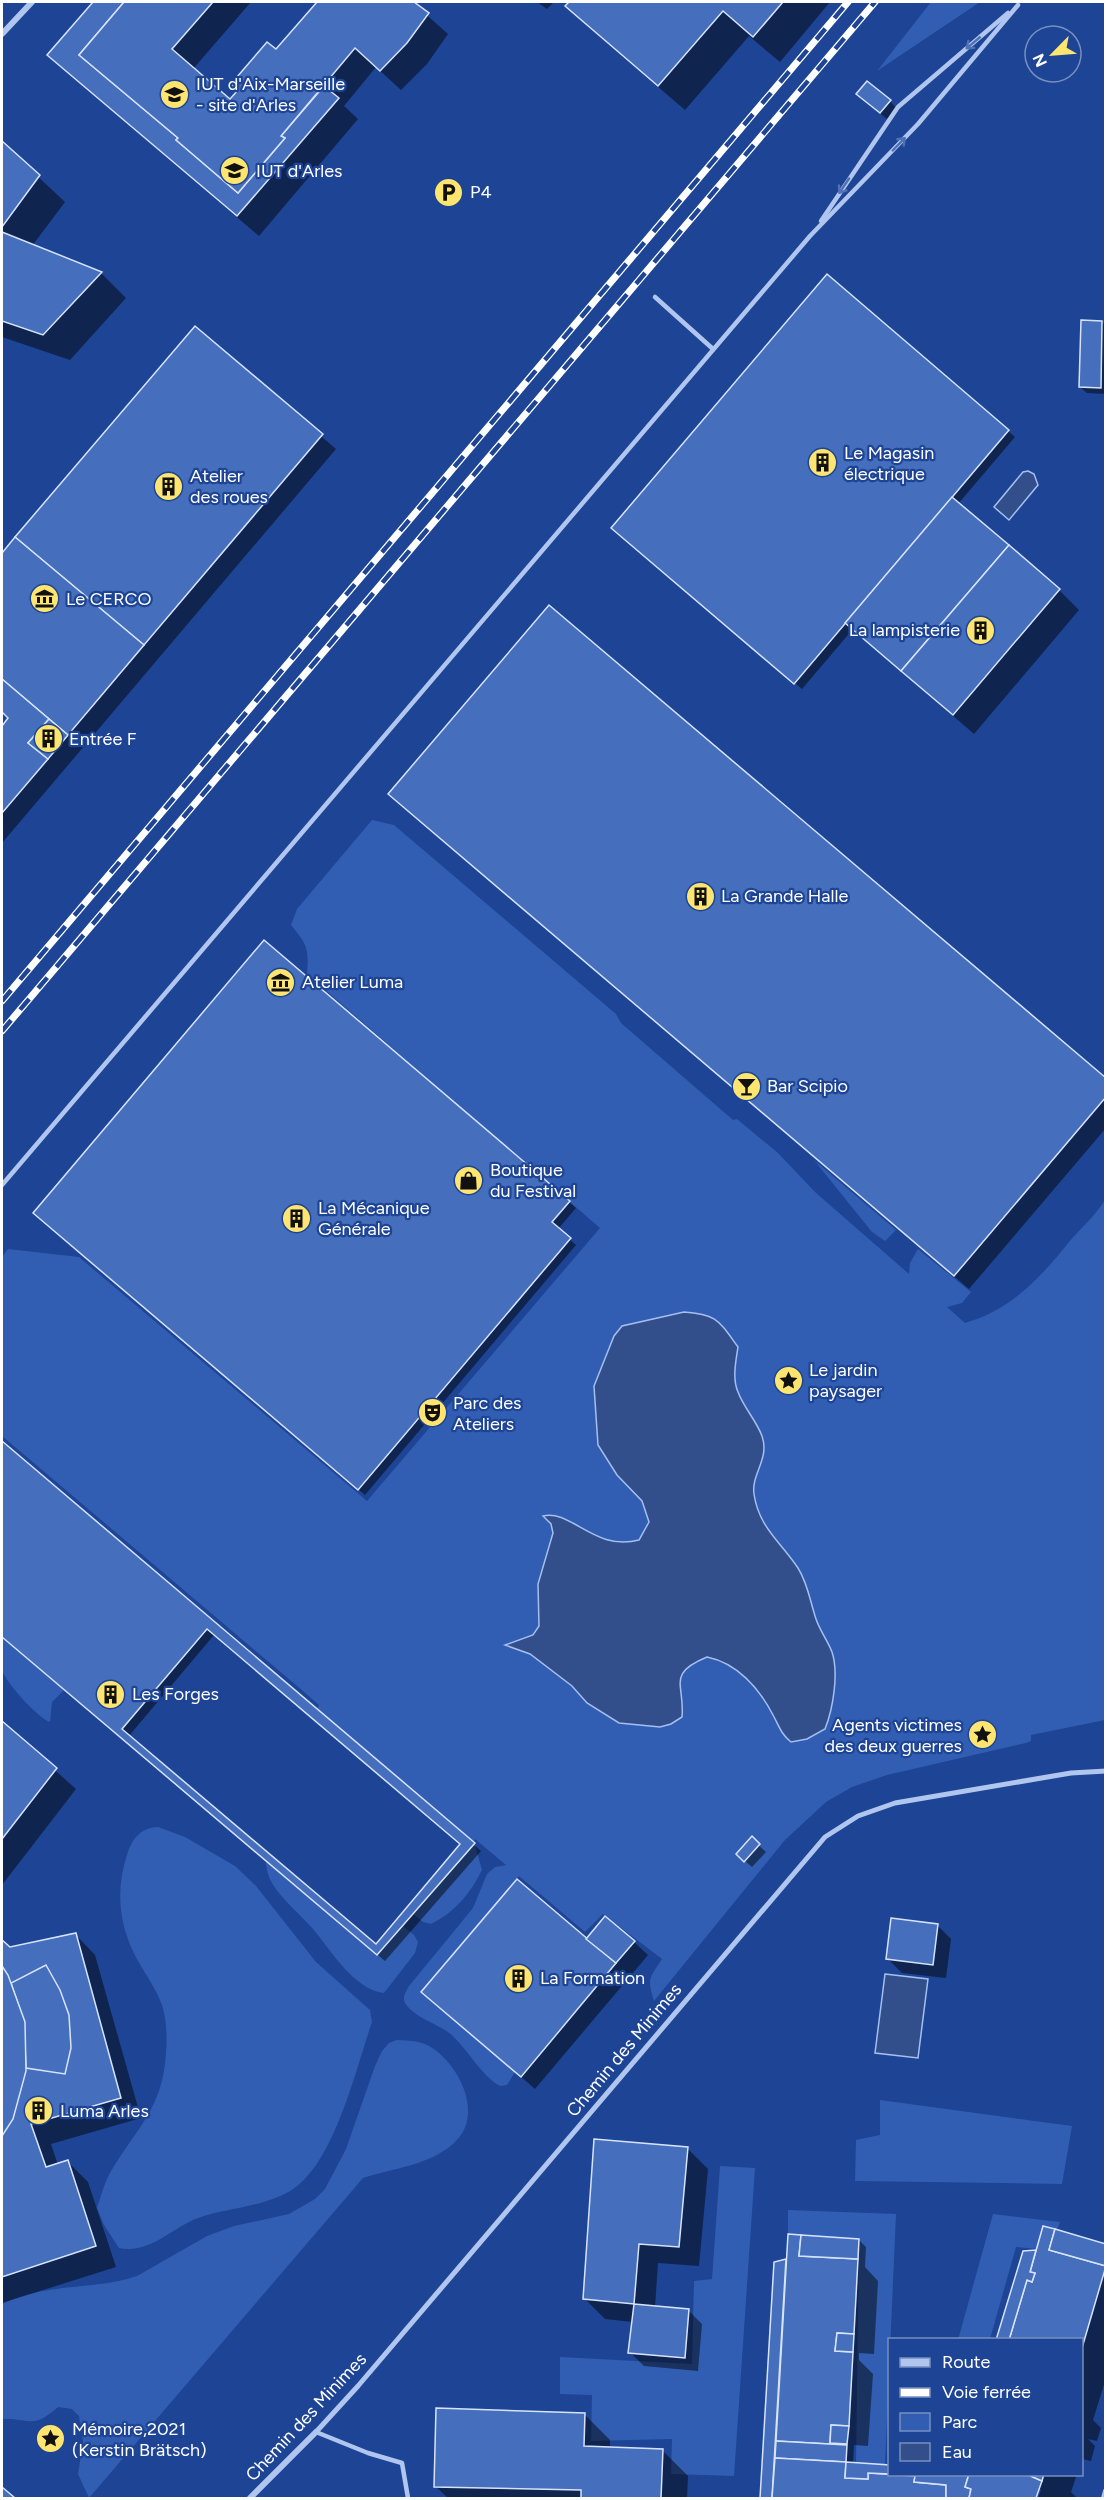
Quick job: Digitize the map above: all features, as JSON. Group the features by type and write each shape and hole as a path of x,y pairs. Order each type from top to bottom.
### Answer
{"street":[{"path":"2,34 32,2"},
{"name":"Chemin des Minimes","path":"250,2499 366,2377 825,1837 858,1816 895,1803 1071,1773 1106,1771"},
{"path":"1104,2499 1106,2491"}],"lane":[{"path":"814,231 898,107 1020,3"},
{"path":"2,1185 814,231 918,124 1020,3"},
{"path":"655,297 713,349"},
{"path":"316,2432 368,2453 402,2463 408,2499"}],"green space":[{"path":"931,2 980,2 877,71"},
{"name":"Le jardin paysager","path":"372,820 394,825 616,1014 621,1023 733,1120 737,1119 778,1153 815,1192 909,1274 910,1263 918,1249 971,1292 962,1303 947,1307 965,1323 997,1310 1023,1291 1047,1268 1105,1200 1105,1720 1031,1735 1031,1741 1026,1743 887,1775 852,1787 826,1802 785,1840 654,2001 650,1979 662,1959 603,1914 585,1932 519,1876 421,1992 515,2072 507,2085 500,2086 486,2075 455,2038 414,2012 404,1999 409,1986 473,1908 487,1874 495,1867 506,1865 475,1839 482,1870 467,1894 455,1908 431,1924 423,1922 413,1914 473,1841 317,1709 319,1705 303,1691 2,1436 2,1257 8,1249 79,1257 367,1501 600,1228 307,974 306,947 291,925 297,909"},
{"path":"814,1160 896,1230 885,1241 872,1232"},
{"path":"2,1637 64,1690 52,1702 50,1722 31,1707 5,1676 1,1663"},
{"path":"158,1827 185,1837 235,1866 256,1886 316,1962 370,2010 372,2022 342,2114 319,2161 306,2178 290,2191 268,2201 198,2218 151,2244 130,2249 119,2248 104,2225 97,2208 110,2173 151,2110 162,2081 165,2064 167,2042 162,2005 132,1948 123,1922 120,1896 123,1869 131,1844 142,1832"},
{"path":"266,1861 377,1955 403,1926 414,1935 418,1942 415,1953 384,1993 363,1985 344,1967 276,1889 268,1875"},
{"path":"397,2040 425,2044 440,2054 450,2065 465,2091 468,2105 463,2132 453,2144 432,2157 410,2166 363,2178 89,2498 78,2474 83,2442 79,2416 72,2409 58,2407 37,2421 2,2419 2,2304 36,2292 103,2284 137,2276 207,2236 234,2226 289,2214 315,2199 325,2189 346,2149 382,2051 389,2043"},
{"path":"880,2100 1072,2126 1062,2184 855,2181 856,2140 880,2135"},
{"path":"720,2166 755,2168 734,2476 671,2474 672,2439 591,2441 592,2395 560,2394 560,2357 692,2364 694,2281 712,2279"},
{"path":"788,2210 896,2214 891,2338 888,2338 885,2465 856,2463 859,2239 788,2234"},
{"path":"993,2214 1060,2222 1049,2250 1016,2247 990,2338 959,2338"}],"water":[{"path":"1028,471 1034,474 1038,485 1009,520 994,507 1023,472"},
{"path":"684,1312 704,1315 716,1320 738,1347 735,1370 736,1387 764,1444 764,1452 754,1487 757,1506 766,1526 798,1568 807,1586 818,1623 832,1652 835,1680 828,1721 825,1729 807,1739 791,1742 780,1730 754,1686 737,1671 718,1660 707,1657 686,1669 680,1681 682,1717 671,1724 660,1727 619,1723 587,1703 572,1686 530,1654 505,1645 533,1635 539,1626 538,1584 553,1533 551,1524 543,1516 564,1518 597,1536 623,1542 639,1540 649,1522 642,1501 617,1475 598,1445 594,1386 614,1336 622,1326"},
{"path":"885,1974 928,1979 918,2058 875,2053"}],"building":[{"path":"93,2 124,2 79,55 178,138 176,140 238,193 285,138 281,136 324,86 339,98 237,216 47,55"},
{"name":"IUT d'Aix-Marseille - site d'Arles","path":"124,2 213,2 172,49 230,99 238,90 231,84 267,42 276,49 317,2 414,2 429,13 407,43 380,71 355,48 281,136 285,138 238,193 176,140 178,138 79,55"},
{"path":"569,2 783,2 753,37 723,11 658,86 565,6"},
{"path":"867,81 891,100 880,113 856,94"},
{"path":"2,141 40,175 2,227"},
{"path":"2,232 102,272 43,335 2,321"},
{"name":"Le Magasin électrique","path":"827,274 1009,430 794,684 611,528"},
{"path":"1081,320 1102,321 1101,388 1079,387"},
{"name":"Atelier des roues","path":"195,326 323,434 144,645 15,537"},
{"path":"952,497 1009,545 901,671 845,623"},
{"name":"Le CERCO","path":"15,537 144,645 68,735 2,679 2,553"},
{"name":"La lampisterie","path":"1009,545 1060,589 953,715 901,671"},
{"name":"La Grande Halle","path":"549,605 1106,1078 1106,1097 954,1276 388,794"},
{"path":"2,679 49,719 28,743 48,759 2,813 2,726 8,718 2,712"},
{"name":"Entrée F","path":"49,719 68,735 48,759 28,743"},
{"name":"La Mécanique Générale","path":"264,940 570,1201 552,1222 571,1238 358,1490 33,1213"},
{"name":"Les Forges","path":"2,1441 475,1843 377,1955 2,1637","holes":["207,1629 460,1844 376,1944 122,1729"]},
{"path":"2,1721 57,1768 2,1839"},
{"path":"752,1836 760,1844 744,1862 736,1854"},
{"name":"La Formation","path":"517,1879 616,1963 521,2077 421,1992"},
{"path":"605,1916 635,1941 616,1963 586,1939"},
{"path":"891,1918 938,1924 933,1965 886,1959"},
{"name":"Luma Arles","path":"76,1933 121,2098 31,2124 46,2167 68,2160 96,2246 2,2277 2,1940 10,1947"},
{"path":"46,1965 60,1990 69,2015 71,2048 65,2074 26,2068 24,2022 11,1983"},
{"path":"2,1966 8,1975 25,2022 26,2071 13,2119 2,2136"},
{"path":"594,2139 688,2147 679,2247 639,2244 634,2304 583,2299"},
{"path":"1043,2226 1055,2229 1049,2250 1106,2266 1083,2345 1083,2338 1010,2338 1027,2280 1032,2282 1035,2273 1030,2272"},
{"path":"1055,2229 1106,2244 1106,2266 1049,2250"},
{"path":"788,2234 801,2235 799,2256 858,2259 854,2334 837,2333 835,2351 853,2352 849,2426 831,2425 830,2443 847,2445 776,2441"},
{"path":"801,2235 859,2239 858,2259 799,2256"},
{"path":"1036,2250 1030,2272 1035,2273 1032,2282 1027,2280 1010,2338 997,2338 1023,2251"},
{"path":"786,2259 772,2498 760,2498 774,2262"},
{"path":"634,2304 689,2309 685,2358 628,2353"},
{"path":"837,2333 854,2334 853,2352 835,2351"},
{"path":"436,2408 585,2413 584,2446 663,2449 661,2498 581,2498 581,2490 434,2487"},
{"path":"831,2425 849,2426 847,2444 830,2443"},
{"path":"776,2441 847,2445 846,2462 775,2458"},
{"path":"775,2458 846,2462 845,2478 868,2479 868,2473 915,2476 914,2482 946,2485 946,2498 772,2498"},
{"path":"846,2462 888,2465 888,2474 868,2473 868,2479 845,2478"},
{"path":"915,2476 968,2476 965,2487 971,2489 969,2498 946,2498 946,2485 914,2482"},
{"path":"968,2476 1031,2476 1042,2481 1036,2498 969,2498 971,2489 965,2487"},
{"path":"1031,2476 1043,2476 1042,2481"},
{"path":"2,2487 15,2498 2,2498"}],"railway":[{"path":"2,1001 848,2"},
{"path":"2,1031 875,2"}],"place":[{"name":"IUT d'Aix-Marseille - site d'Arles","path":"175,94"},
{"name":"IUT d'Arles","path":"235,171"},
{"name":"P4","path":"449,192"},
{"name":"Le Magasin électrique","path":"823,463"},
{"name":"Atelier des roues","path":"169,486"},
{"name":"Le CERCO","path":"45,599"},
{"name":"La lampisterie","path":"981,630"},
{"name":"Entrée F","path":"48,739"},
{"name":"La Grande Halle","path":"700,896"},
{"name":"Atelier Luma","path":"281,982"},
{"name":"Bar Scipio","path":"746,1086"},
{"name":"Boutique du Festival","path":"469,1180"},
{"name":"La Mécanique Générale","path":"297,1218"},
{"name":"Le jardin paysager","path":"788,1380"},
{"name":"Parc des Ateliers","path":"432,1413"},
{"name":"Les Forges","path":"111,1694"},
{"name":"Agents victimes des deux guerres","path":"983,1735"},
{"name":"La Formation","path":"519,1978"},
{"name":"Luma Arles","path":"39,2111"},
{"name":"Mémoire,2021 (Kerstin Brätsch)","path":"51,2439"}]}
